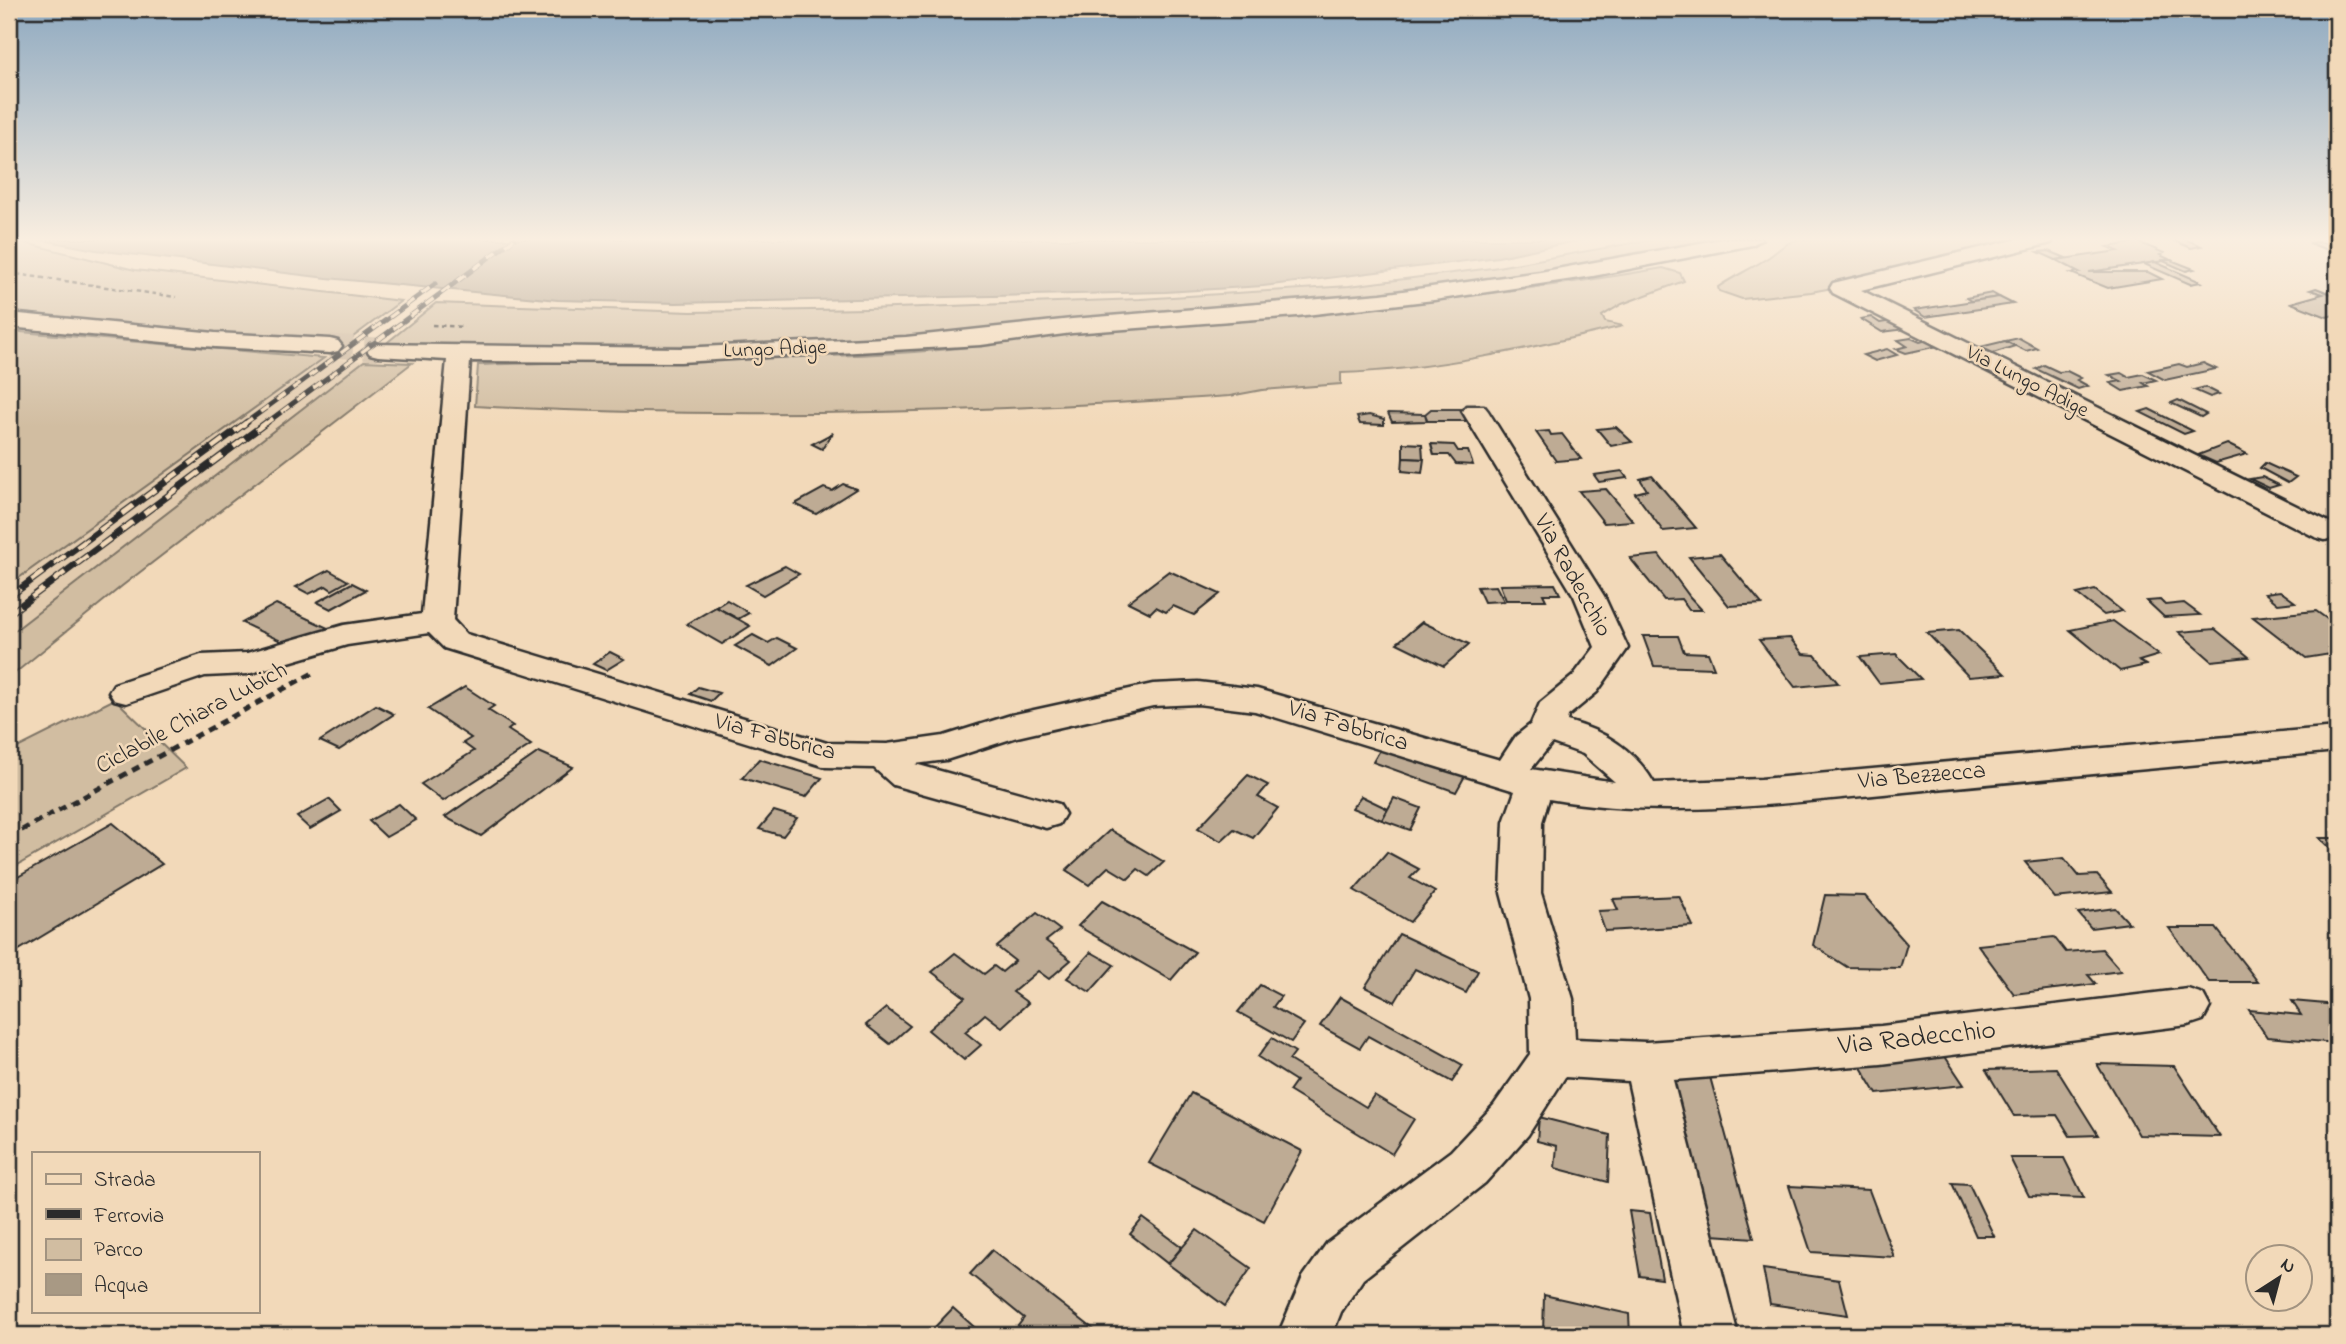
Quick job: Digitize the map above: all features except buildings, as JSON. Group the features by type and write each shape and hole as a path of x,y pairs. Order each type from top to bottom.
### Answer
{"street":[{"name":"Lungo Adige","path":"378,349 459,354 780,350 986,337 1081,325 1358,302"},
{"name":"Via Lungo Adige","path":"1868,302 2325,531"},
{"path":"9,320 187,338 330,346"},
{"path":"126,692 201,666 248,663 344,635 391,631 437,622 459,354"},
{"name":"Via Radecchio","path":"1475,411 1589,596 1612,648 1585,684 1552,711 1547,731 1533,740 1522,780 1521,893 1551,999 1553,1056 1646,1062 1881,1045 2188,1007"},
{"name":"Via Fabbrica","path":"437,622 455,641 792,747 826,755 887,756 946,748 1012,727 1153,695 1198,693 1257,700 1522,780"},
{"path":"1547,731 1568,733 1606,749 1632,775 1643,797"},
{"name":"Via Bezzecca","path":"1522,780 1593,794 1643,797 1761,792 2337,739"},
{"path":"887,756 890,765 906,776 1046,814"},
{"path":"1305,1335 1321,1295 1345,1261 1468,1167 1511,1120 1535,1088 1553,1056"},
{"path":"1646,1062 1712,1335"}],"path":[{"name":"Ciclabile Chiara Lubich","path":"9,837 320,670"}],"shaded area":[{"path":"324,358 364,361 9,635 9,585"}],"green space":[{"path":"9,302 400,302 345,343 9,315"},
{"path":"1066,302 1289,302 916,338 734,346 384,345 436,303 691,312"},
{"path":"1410,302 1628,302 1602,316 1605,322 1623,326 1448,363 1341,373 1341,384 1262,390 1230,396 1041,407 852,413 664,413 475,406 478,365 860,355 938,350 1105,330"},
{"path":"9,331 324,358 9,585"},
{"path":"364,361 412,363 122,586 9,678 9,635"},
{"path":"115,699 186,768 9,870 9,752"}],"water":[{"path":"626,302 733,302 676,303"}],"tunnel":[{"path":"330,346 378,349"}],"railway":[{"path":"244,424 411,302"},
{"path":"265,424 430,302"},
{"path":"9,597 247,422"},
{"path":"9,614 267,422"}]}
